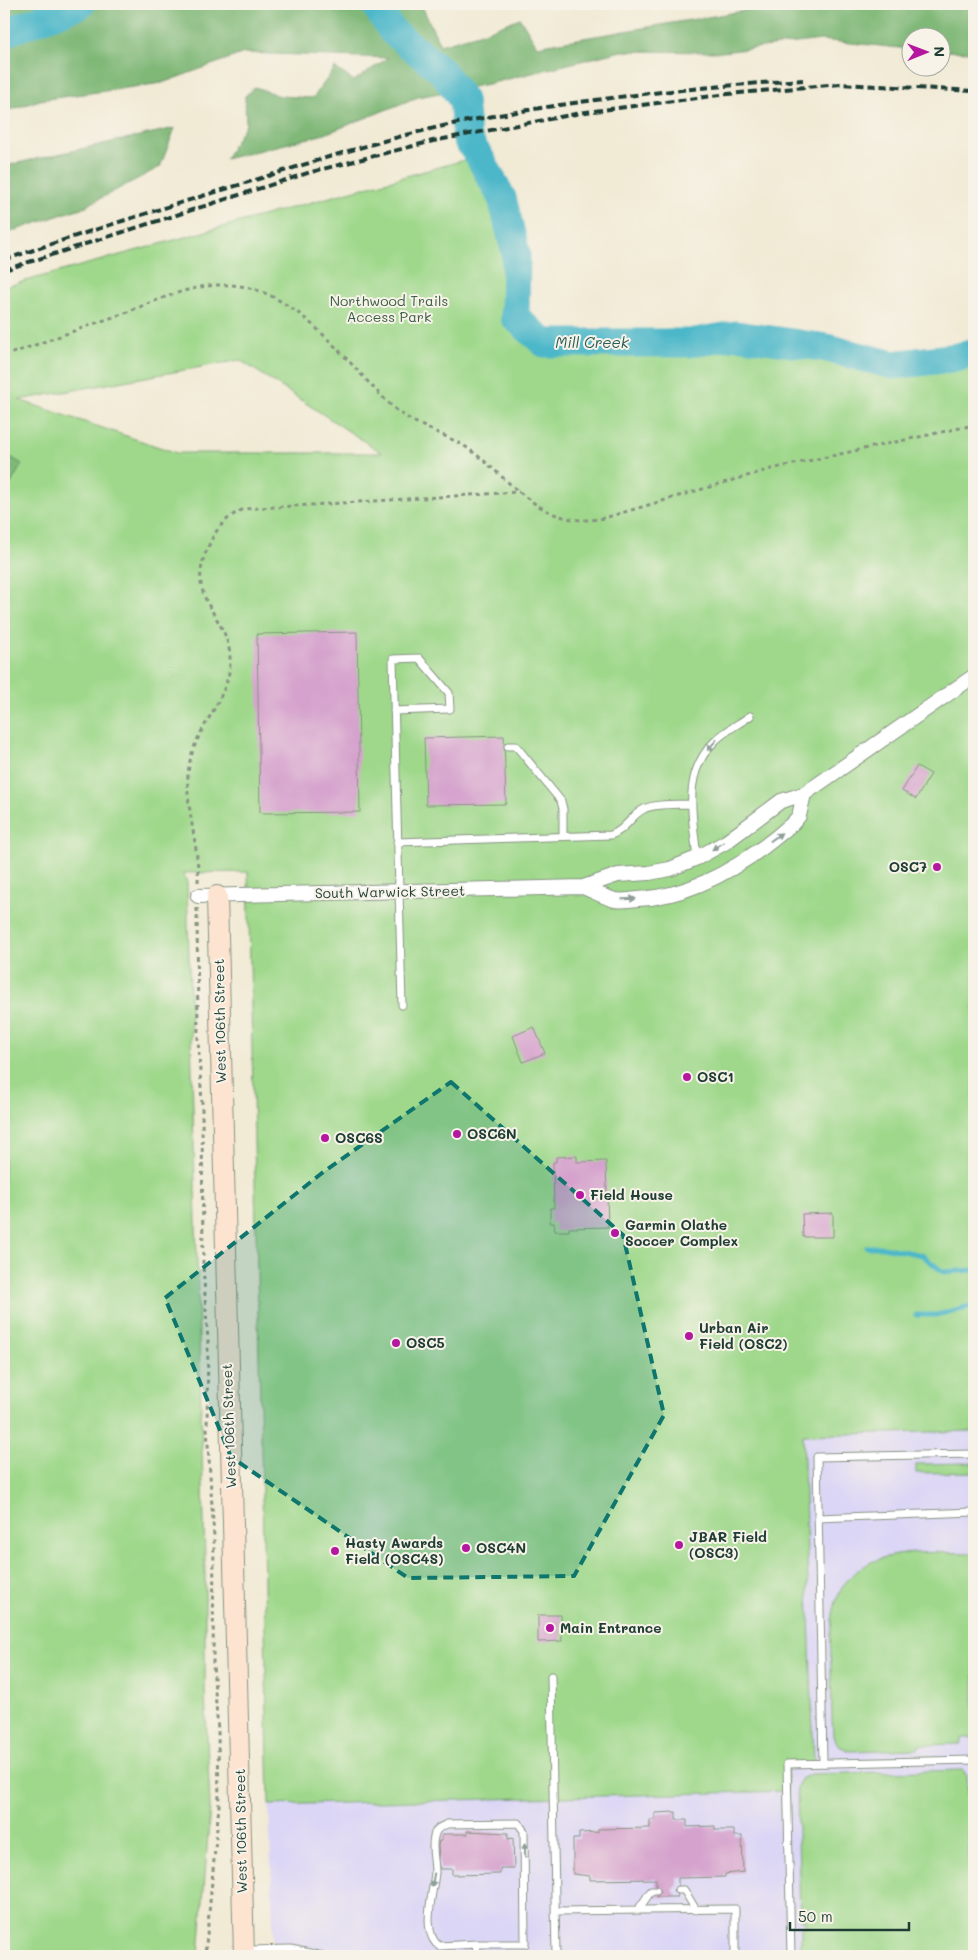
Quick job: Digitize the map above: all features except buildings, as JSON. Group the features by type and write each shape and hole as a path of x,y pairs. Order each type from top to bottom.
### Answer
{"street":[{"path":"804,794 974,676"},
{"name":"South Warwick Street","path":"207,896 583,887 618,875 649,873 670,869 697,858 726,842 781,801 804,794 799,816 788,827 728,870 706,882 677,893 656,898 632,900 616,900 583,887"},
{"name":"West 106th Street","path":"207,896 244,1953"}],"lane":[{"path":"394,711 450,709 449,693 419,658 393,659 394,711 397,842 400,892 402,1005"},
{"path":"697,858 691,804 692,780 702,756 716,740 750,716"},
{"path":"508,746 516,746 561,802 563,809 563,836"},
{"path":"397,842 611,835 620,832 643,809 653,806 691,804"},
{"path":"822,1762 817,1457 974,1454"},
{"path":"818,1518 974,1512"},
{"path":"551,1676 556,1956"},
{"path":"791,1956 787,1764 974,1760"},
{"path":"518,1823 524,1831 525,1944 477,1944 438,1946 430,1932 430,1899 435,1873 433,1844 436,1830 447,1824 518,1823"},
{"path":"638,1910 651,1891 656,1890"},
{"path":"678,1890 684,1890 696,1910"},
{"path":"556,1911 735,1909 735,1956"},
{"path":"476,1956 477,1944"},
{"path":"244,1953 291,1949 323,1956"}],"path":[{"path":"4,356 182,292 217,285 246,288 283,304 321,333 401,414 470,450 528,499 545,510 578,521 604,518 771,469 974,425"}],"highlighted area":[{"path":"451,1082 623,1235 664,1415 574,1576 408,1578 231,1457 165,1298 322,1173"}],"shaded area":[{"path":"974,1431 974,1956 274,1956 269,1805 429,1799 814,1762 803,1435"}],"green space":[{"path":"4,4 421,4 440,45 482,33 520,18 537,46 784,4 974,4 974,52 950,51 950,28 900,28 900,48 821,40 722,52 621,51 488,84 418,97 325,134 225,159 246,124 245,96 255,87 280,96 313,98 335,68 354,81 388,58 244,53 162,83 40,100 4,112"},
{"path":"175,128 160,167 84,207 4,234 4,166"},
{"name":"Garmin Olathe Soccer Complex","path":"479,156 502,198 516,254 515,317 544,343 689,343 736,335 827,348 893,365 959,357 974,352 974,1431 803,1435 814,1763 787,1764 787,1791 269,1805 248,872 184,873 187,883 205,1561 205,1691 210,1807 199,1956 4,1956 4,287","holes":["240,360 382,453 177,453 19,400"]},
{"path":"4,453 22,464 4,496"},
{"path":"974,1463 974,1472 916,1473 916,1464"},
{"path":"940,1552 974,1553 974,1738 962,1738 962,1744 919,1745 918,1749 849,1751 839,1746 833,1736 832,1728 831,1636 832,1619 842,1588 851,1576 865,1566 894,1555"},
{"path":"963,1770 967,1776 971,1956 801,1956 801,1927 805,1927 805,1921 800,1919 797,1788 800,1779 810,1774"}],"waterway":[{"name":"Mill Creek","path":"4,33 81,4"},
{"name":"Mill Creek","path":"375,4 392,31 442,71 463,100 467,139 479,156 502,198 516,254 515,317 544,343 689,343 736,335 827,348 893,365 959,357 974,352"},
{"path":"867,1247 883,1247 922,1255 943,1272 974,1270"},
{"path":"916,1315 937,1315 974,1305"}],"railway":[{"path":"4,260 128,219 338,154 425,130 523,111 603,99 723,86 803,80"},
{"path":"4,270 311,172 433,141 586,112 728,94 840,84 974,91"}],"place":[{"name":"OSC7","path":"937,867"},
{"name":"OSC1","path":"687,1077"},
{"name":"OSC6N","path":"457,1134"},
{"name":"OSC6S","path":"325,1138"},
{"name":"Field House","path":"580,1195"},
{"name":"Garmin Olathe Soccer Complex","path":"615,1233"},
{"name":"Urban Air Field (OSC2)","path":"689,1336"},
{"name":"OSC5","path":"396,1343"},
{"name":"JBAR Field (OSC3)","path":"679,1545"},
{"name":"OSC4N","path":"466,1548"},
{"name":"Hasty Awards Field (OSC4S)","path":"335,1551"},
{"name":"Main Entrance","path":"550,1628"}],"park label":[{"name":"Northwood Trails Access Park","path":"389,310"}]}
